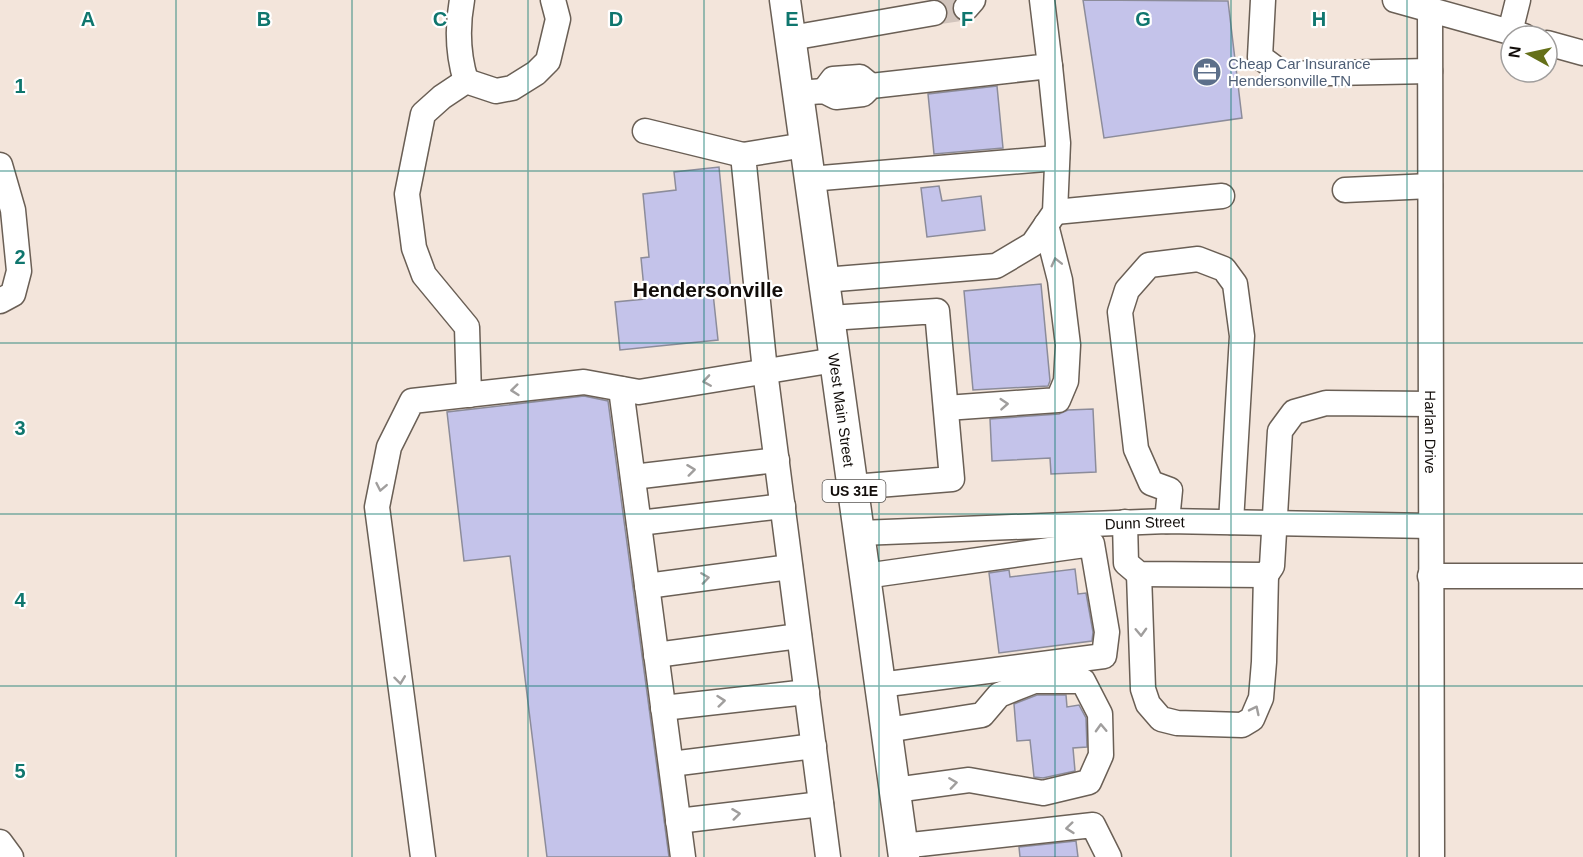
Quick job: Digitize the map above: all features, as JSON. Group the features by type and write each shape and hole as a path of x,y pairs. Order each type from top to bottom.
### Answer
{"main road":[{"name":"West Main Street","path":"785,0 791,38 811,92 805,145 903,851"}],"street":[{"path":"462,0 458,22 462,68 466,81"},
{"path":"466,81 495,91 512,88 536,73 548,61 558,19 553,0"},
{"path":"946,408 1058,400 1066,381 1068,345 1050,219 1058,143 1042,0"},
{"path":"1263,0 1260,57 1282,74 1430,71"},
{"path":"1517,24 1518,0"},
{"path":"1401,1 1499,29"},
{"name":"Harlan Drive","path":"1430,8 1432,857"},
{"path":"791,38 934,13"},
{"path":"1559,46 1583,53"},
{"path":"811,92 833,79 860,76 871,86 1050,66"},
{"path":"466,81 442,97 423,114 407,194 414,248 424,275 467,327 469,395"},
{"path":"645,131 743,155 805,145"},
{"path":"743,155 765,371 828,857"},
{"path":"810,179 1057,158"},
{"path":"0,165 13,210 19,272 13,294 0,301"},
{"path":"1345,190 1430,186"},
{"path":"824,280 996,266 1033,244 1050,219 1222,196"},
{"path":"1167,521 1170,490 1151,483 1136,449 1120,312 1127,290 1149,265 1198,259 1224,269 1235,284 1242,336 1231,522"},
{"path":"830,318 937,311 952,479 853,487"},
{"path":"423,857 377,507 389,447 412,401 584,382 639,392 835,360"},
{"path":"621,389 683,857"},
{"path":"1139,574 1143,689 1148,704 1161,719 1169,721 1242,725 1252,719 1261,698 1266,575 1272,566 1280,431 1294,412 1326,403 1430,404"},
{"path":"633,477 777,459"},
{"path":"639,523 783,506"},
{"name":"Dunn Street","path":"860,534 1167,521 1430,526"},
{"path":"1125,522 1126,563 1139,574 1266,575"},
{"path":"865,576 1092,544 1107,632 1104,656 880,685"},
{"path":"647,586 790,567"},
{"path":"1430,576 1583,576"},
{"path":"656,655 799,636"},
{"path":"887,730 982,715 999,695 1034,681 1083,681 1100,714 1101,755 1089,782 1043,793 969,780 895,790"},
{"path":"663,708 807,692"},
{"path":"671,764 814,746"},
{"path":"678,821 821,804"},
{"path":"903,851 1093,825 1109,857"},
{"path":"0,842 11,857"}],"building":[{"path":"1083,0 1228,1 1242,118 1104,138"},
{"path":"997,86 1003,148 934,154 928,94"},
{"path":"719,167 731,291 713,293 718,340 620,350 615,302 645,299 641,258 649,257 643,194 676,190 674,172"},
{"path":"939,186 942,201 981,196 985,230 927,237 921,188"},
{"path":"1041,284 1050,381 1048,386 973,390 964,291"},
{"path":"584,396 608,401 669,857 547,857 510,556 464,561 447,412"},
{"path":"1093,409 1096,472 1051,474 1050,458 992,461 990,419"},
{"path":"1075,569 1078,594 1086,593 1093,632 1092,641 999,653 989,573 1009,570 1010,577"},
{"path":"1037,695 1066,695 1067,707 1079,705 1086,718 1087,747 1073,748 1075,771 1043,778 1034,777 1030,740 1017,741 1014,704"},
{"path":"1076,841 1078,857 1020,857 1019,847"}],"tunnel":[{"path":"934,13 966,8"}],"place":[{"name":"Cheap Car Insurance Hendersonville TN","path":"1207,72"}],"district":[{"name":"Hendersonville","path":"708,289"}]}
